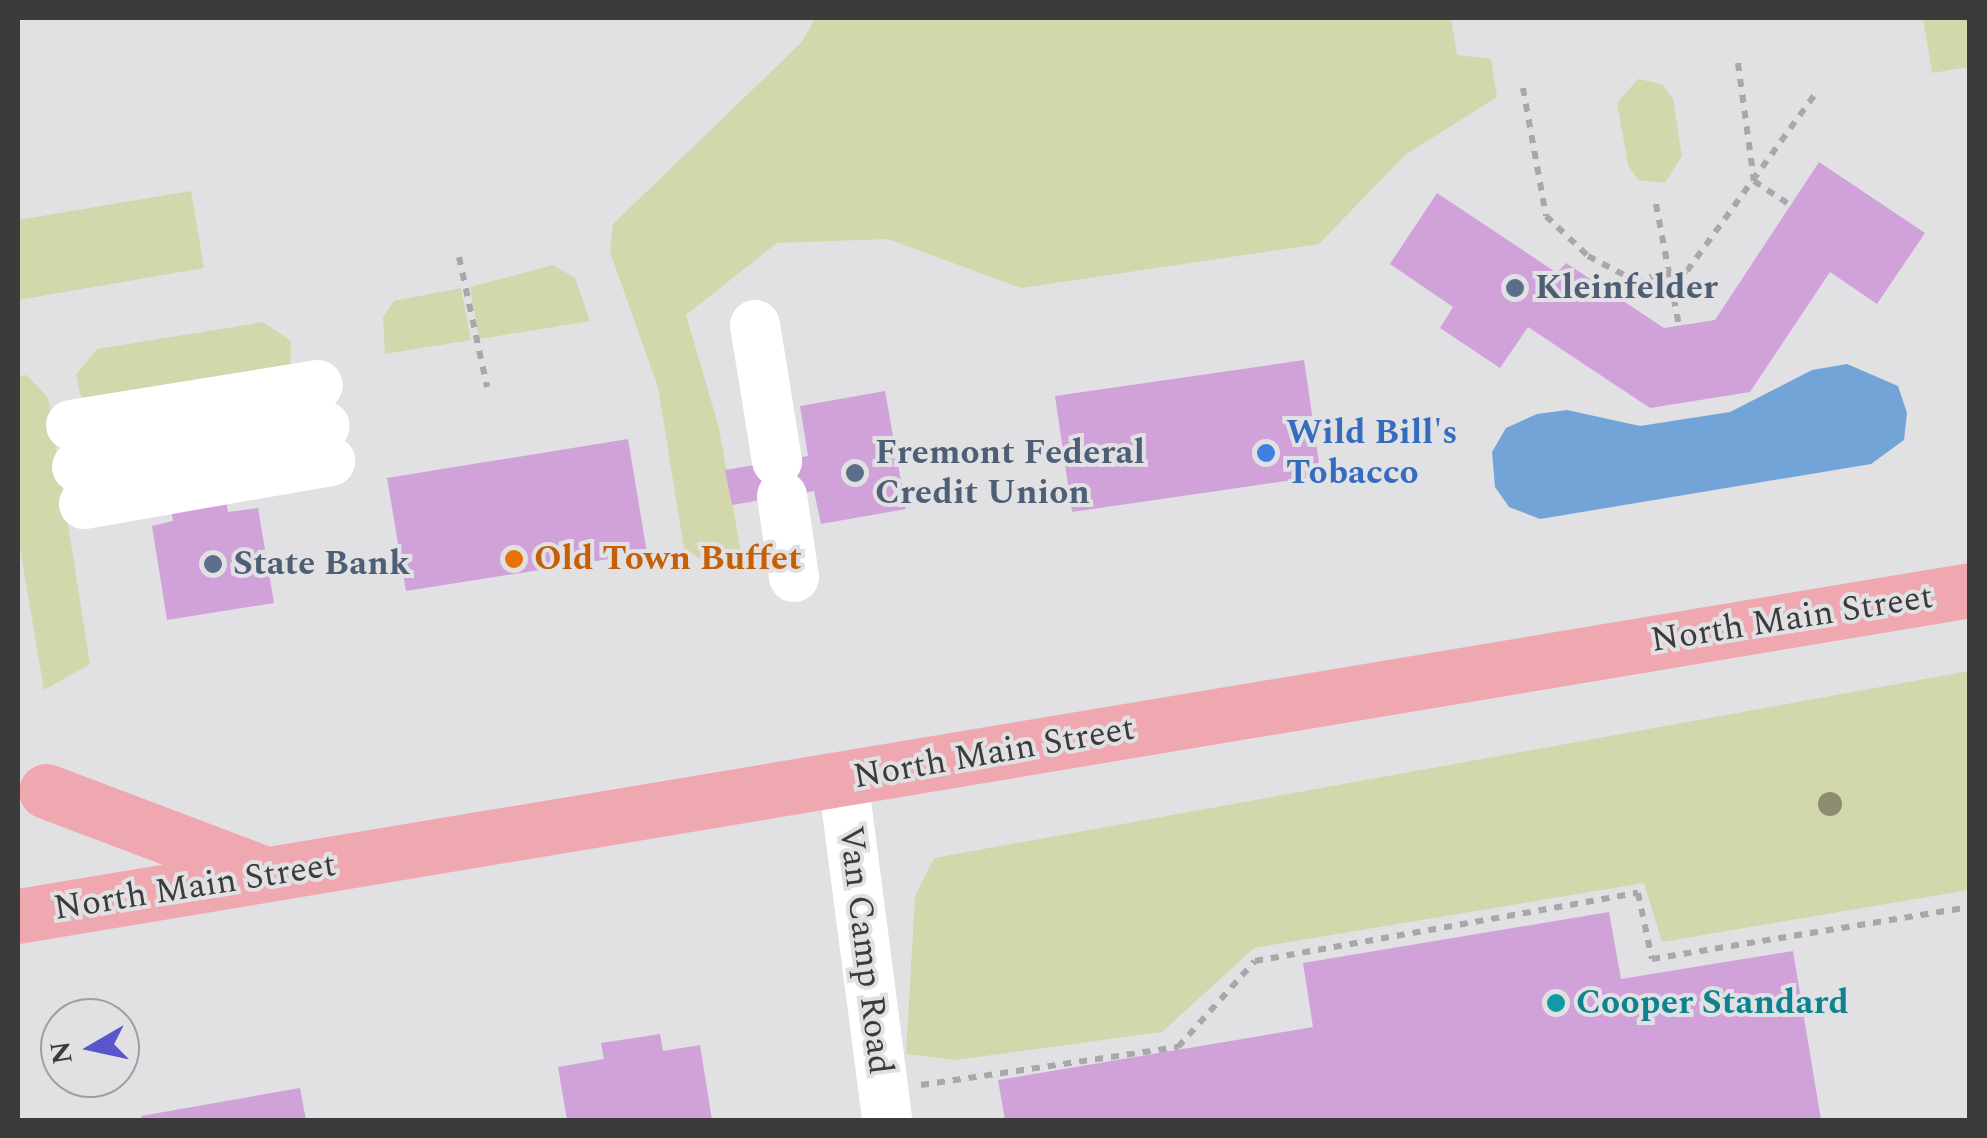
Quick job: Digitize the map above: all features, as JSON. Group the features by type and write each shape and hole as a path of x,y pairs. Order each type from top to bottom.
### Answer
{"main road":[{"name":"North Main Street","path":"18,916 1970,590"},
{"path":"46,791 267,875"}],"street":[{"path":"755,325 794,577"},
{"path":"78,465 324,424 78,465"},
{"name":"Van Camp Road","path":"843,779 885,1105"}],"path":[{"path":"1738,63 1754,181 1790,205"},
{"path":"1523,88 1546,216 1588,256 1634,280 1670,277 1687,271 1815,94"},
{"path":"1656,204 1678,326"},
{"path":"460,257 487,388"},
{"path":"885,1105 1178,1047 1255,961 1638,893 1652,959 1970,908"}],"green space":[{"path":"815,18 1451,18 1457,55 1491,59 1497,97 1405,155 1319,244 1021,288 888,239 777,243 686,315 719,428 742,558 704,562 684,548 658,387 610,252 613,224 802,42"},
{"path":"1923,18 1969,18 1969,67 1932,73"},
{"path":"1638,79 1662,84 1673,99 1682,156 1665,183 1638,180 1628,165 1617,103"},
{"path":"191,191 204,268 18,300 18,220"},
{"path":"553,265 575,278 590,321 479,339 470,287"},
{"path":"461,288 471,340 385,354 383,317 394,301"},
{"path":"263,322 291,341 290,370 90,406 80,394 76,375 97,349"},
{"path":"27,375 48,398 90,664 44,690 18,536 18,377"},
{"path":"1969,671 1969,890 1662,942 1644,883 1254,948 1162,1032 956,1060 906,1054 915,896 934,858"}],"water":[{"path":"1847,364 1898,386 1907,413 1904,440 1871,464 1540,519 1509,507 1495,487 1492,452 1506,428 1537,414 1567,410 1640,426 1730,412 1812,370"}],"building":[{"name":"Kleinfelder","path":"1819,162 1925,233 1877,304 1830,272 1750,392 1650,408 1528,327 1500,368 1440,328 1453,307 1390,264 1437,193 1557,273 1566,263 1664,328 1715,320"},
{"path":"1304,360 1321,476 1072,512 1055,396"},
{"name":"Fremont Federal Credit Union","path":"885,391 906,509 821,524 814,491 732,505 725,470 808,456 800,406"},
{"name":"State Bank","path":"209,403 228,512 258,508 274,603 167,620 152,526 173,521 154,412"},
{"path":"628,439 647,553 406,591 387,478"},
{"name":"Cooper Standard","path":"1609,912 1621,979 1793,951 1821,1120 1005,1120 998,1080 1313,1027 1303,963"},
{"path":"660,1034 663,1051 700,1045 712,1120 567,1120 558,1067 604,1059 601,1043"},
{"path":"300,1088 306,1120 142,1120 141,1116"}],"place":[{"name":"Kleinfelder","path":"1515,288"},
{"name":"Wild Bill's Tobacco","path":"1266,453"},
{"name":"Fremont Federal Credit Union","path":"855,473"},
{"name":"Old Town Buffet","path":"514,559"},
{"name":"State Bank","path":"213,564"},
{"name":"Cooper Standard","path":"1556,1003"}]}
